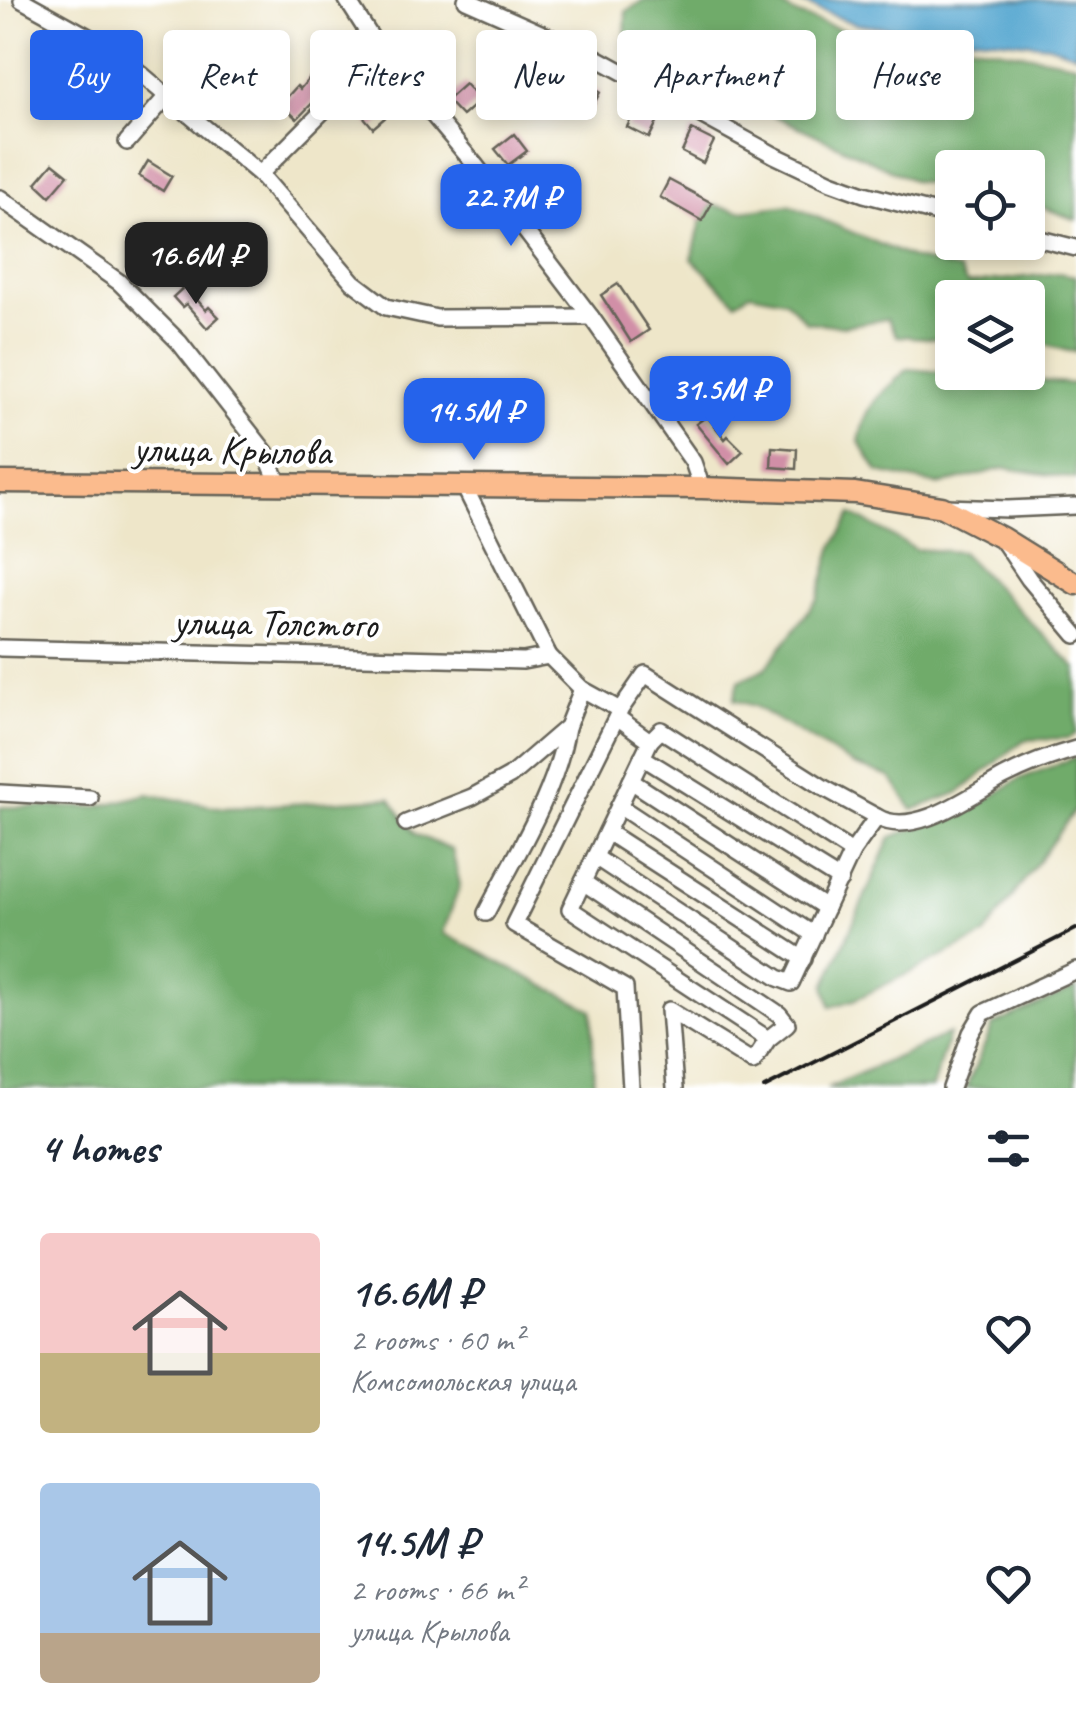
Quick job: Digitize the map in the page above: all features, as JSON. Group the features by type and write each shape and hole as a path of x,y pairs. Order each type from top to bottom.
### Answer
{"main road":[{"name":"улица Крылова","path":"0,482 855,492 942,507 1002,538 1076,584"}],"street":[{"path":"22,0 114,51 163,92"},
{"path":"347,0 366,30"},
{"path":"466,0 596,58 831,182 935,213"},
{"path":"127,142 163,102"},
{"path":"196,120 260,174 353,282 386,307 437,318 591,317"},
{"path":"260,174 314,120"},
{"path":"437,120 591,317 693,462 702,488"},
{"path":"0,198 119,282 179,342 266,454 278,484"},
{"path":"1045,240 1076,248"},
{"path":"465,488 549,656 582,689 602,700 650,740"},
{"path":"942,507 1076,506"},
{"path":"1002,538 1029,579 1076,635"},
{"name":"улица Толстого","path":"0,648 523,661 549,656"},
{"path":"631,1088 625,988 514,924 618,714 645,674 888,824 957,806 1004,777 1076,748"},
{"path":"486,913 548,790 582,689"},
{"path":"406,823 472,797 510,776 567,727"},
{"path":"768,1039 570,909 650,740 661,730 852,852"},
{"path":"642,756 840,880"},
{"path":"631,781 826,908"},
{"path":"0,793 90,798"},
{"path":"619,806 814,935"},
{"path":"595,857 791,983 852,852 877,817"},
{"path":"607,832 802,959"},
{"path":"583,882 779,1014 787,1024 768,1039 753,1062 668,1010 675,1088"},
{"path":"951,1088 983,1012 1076,970"}],"green space":[{"path":"644,0 771,0 798,15 844,30 836,30 836,120 974,120 974,45 1076,63 1076,220 1045,208 1045,150 935,150 935,184 914,181 784,120 816,120 816,30 625,30 626,11"},
{"path":"705,204 741,211 789,205 912,258 959,270 965,280 935,280 935,339 897,336 887,319 844,326 806,322 785,300 750,293 736,302 692,259"},
{"path":"1058,273 1076,276 1076,352 1045,345 1045,280 1000,280"},
{"path":"908,369 935,371 935,390 1045,390 1045,381 1076,384 1076,479 1005,468 938,485 878,472 859,442 866,417"},
{"path":"852,514 915,549 961,552 1076,668 1076,734 1068,738 1024,740 960,792 913,810 890,777 854,765 754,706 734,700 739,681 766,668 818,598 832,549"},
{"path":"1076,757 1076,809 984,936 854,1000 831,1007 825,986 891,837 979,805 1019,779"},
{"path":"148,794 224,808 390,798 415,834 452,850 460,885 443,933 592,1010 594,1088 0,1088 0,807 96,807"},
{"path":"1076,988 1076,1088 966,1088 993,1025"},
{"path":"949,1034 932,1088 827,1088"}],"water":[{"path":"794,0 1076,0 1076,54 1049,45 974,37 974,30 910,30 855,24"}],"building":[{"path":"310,77 310,105 297,119 290,112 290,94 297,86 300,89"},
{"path":"465,84 476,96 476,104 462,116 456,110 456,92"},
{"path":"366,120 382,120 373,128"},
{"path":"630,120 658,120 649,138 627,127"},
{"path":"692,130 714,141 703,163 682,152"},
{"path":"514,134 527,151 508,165 495,149"},
{"path":"148,161 172,176 163,191 139,176"},
{"path":"53,163 68,175 50,196 36,183"},
{"path":"669,180 712,203 702,221 660,197"},
{"path":"618,284 649,330 631,342 601,295"},
{"path":"185,286 206,310 209,307 219,317 207,328 186,304 182,307 173,297"},
{"path":"707,416 725,439 728,436 743,451 729,464 696,424"},
{"path":"772,447 797,449 796,469 771,467"}],"railway":[{"path":"764,1088 1076,929"}]}
